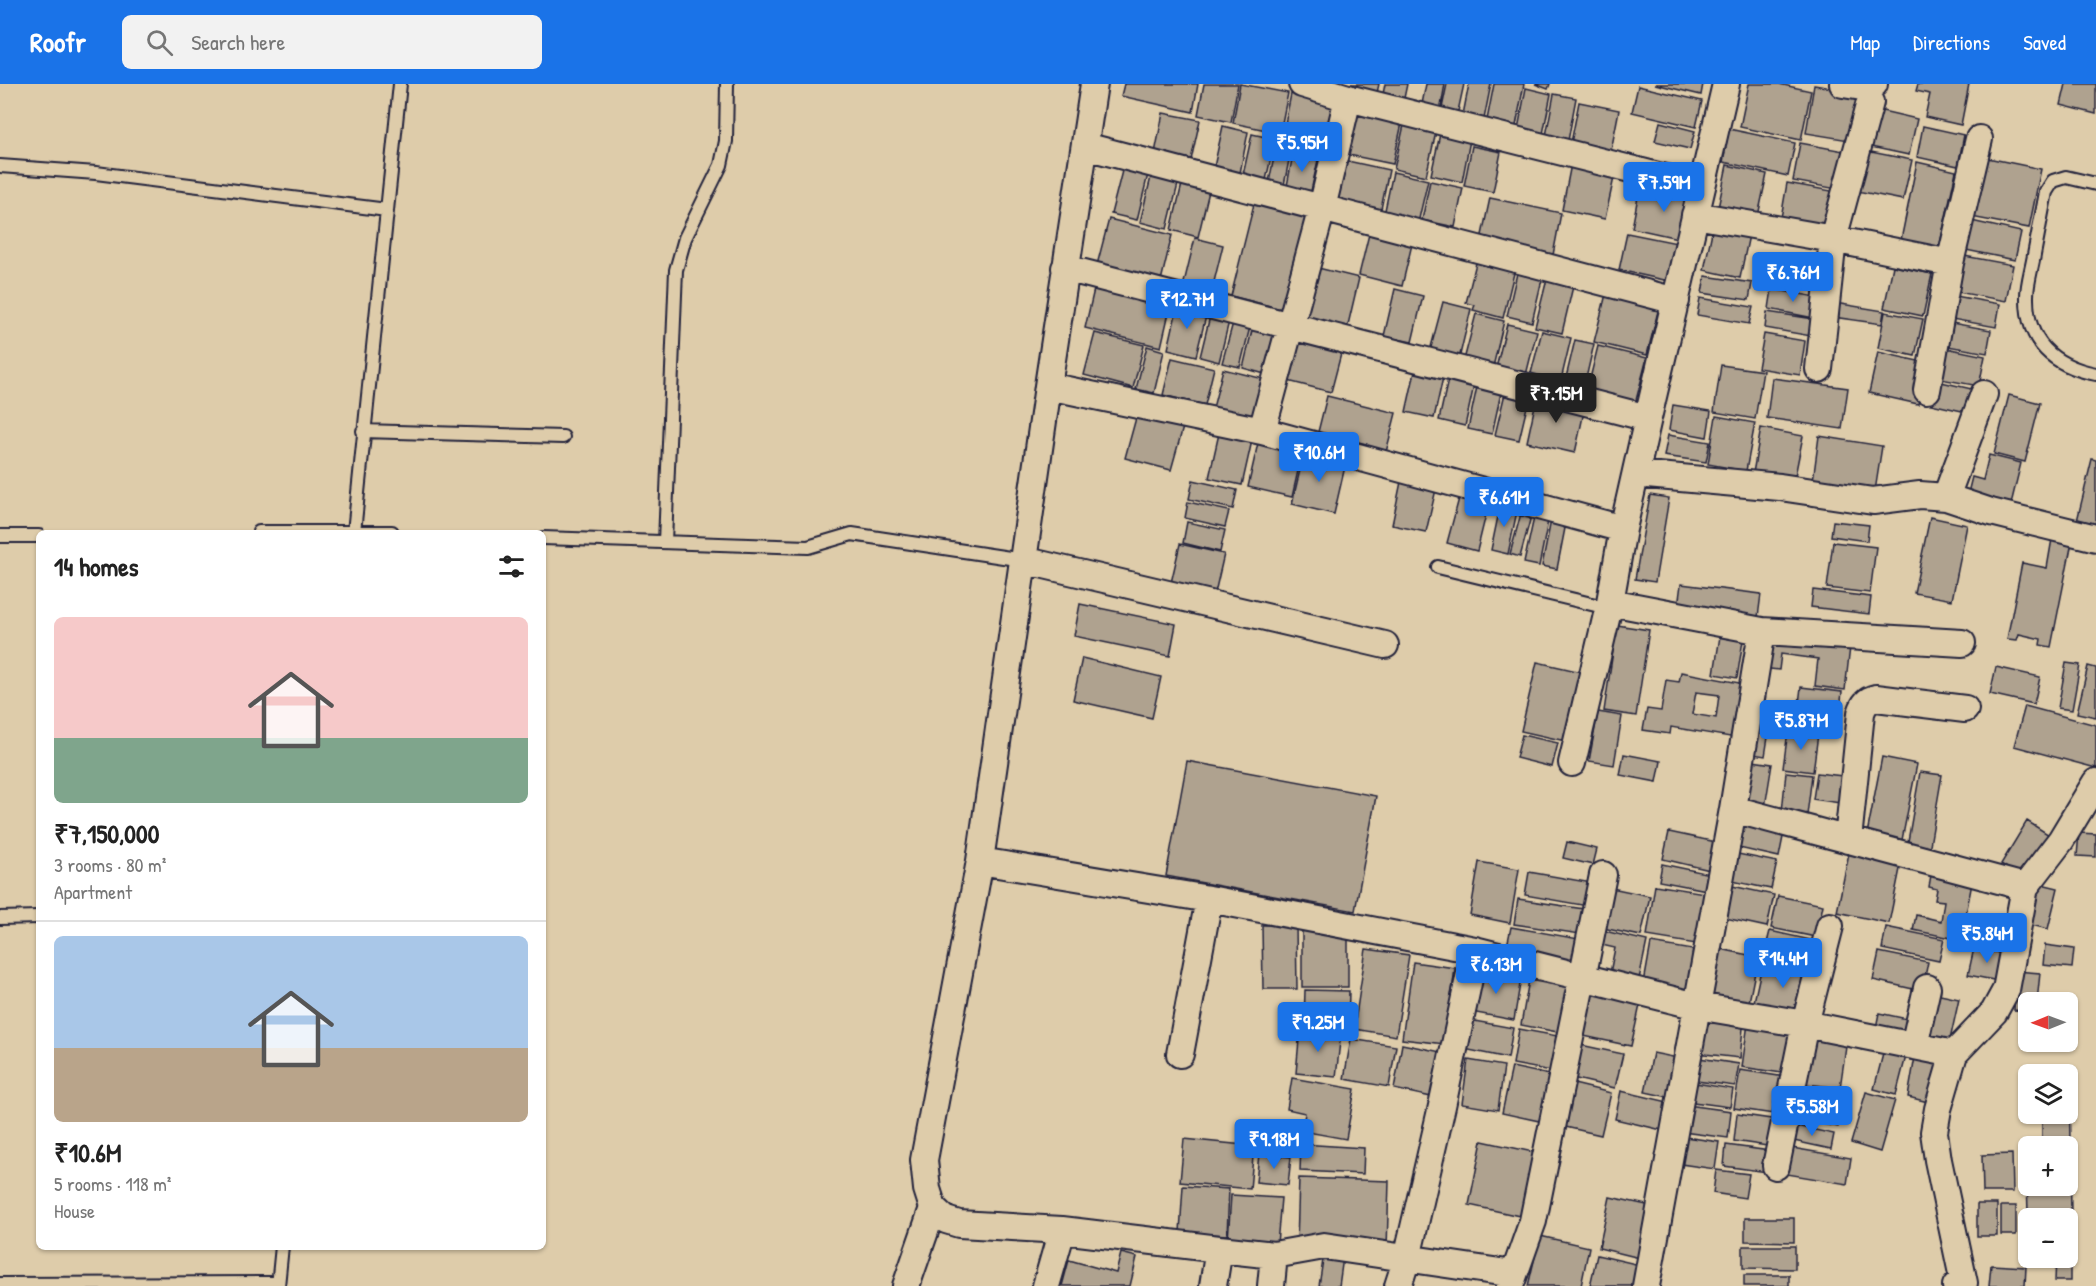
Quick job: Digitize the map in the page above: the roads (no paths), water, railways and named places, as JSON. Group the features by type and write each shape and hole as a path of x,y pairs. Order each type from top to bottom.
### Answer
{"street":[{"path":"1094,84 1065,268 980,861 924,1160 927,1189 933,1208 946,1220 959,1224 1062,1230 1274,1255 1324,1246 1407,1258 1512,1280 1533,1221 1603,875"},
{"path":"1302,84 1348,98 1702,187"},
{"path":"1572,763 1609,605 1623,529 1648,418 1726,84"},
{"path":"1819,369 1833,239 1872,93 1862,87 1843,84"},
{"path":"1262,431 1322,208 1348,98"},
{"path":"1927,390 1950,263 1979,139"},
{"path":"1085,146 1676,301"},
{"path":"1695,215 1833,239 1950,263"},
{"path":"1065,268 1648,418"},
{"path":"1048,386 1262,431 1623,529"},
{"path":"1946,497 1984,394"},
{"path":"1636,474 1780,487 1872,501 1920,495 1946,497 1991,512 2096,538"},
{"path":"1023,560 1385,645"},
{"path":"1609,605 1762,631 1962,644"},
{"path":"1646,1286 1733,809 1762,631"},
{"path":"1848,840 1861,713 1864,705 1876,698 1965,709"},
{"path":"1962,1285 1934,1132 1938,1109 1954,1054 1994,1012 2006,990 2025,887 2061,840 2096,783"},
{"path":"1733,809 2025,887"},
{"path":"980,861 1209,898 1475,950 1583,975 1698,1006 1805,1024 1954,1054"},
{"path":"1180,1054 1209,898"},
{"path":"1776,1166 1805,1024 1830,926"},
{"path":"1398,1286 1407,1258 1475,950"},
{"path":"1914,1046 1927,988"},
{"path":"906,1286 933,1208"},
{"path":"1046,1286 1062,1230"},
{"path":"1213,1286 1219,1249"},
{"path":"1271,1286 1274,1255"}],"lane":[{"path":"354,530 399,84"},
{"path":"665,542 675,270 685,238 721,165 726,141 727,84"},
{"path":"0,166 96,172 387,210"},
{"path":"2096,184 2066,177 2053,181 2049,186 2027,296 2030,321 2046,353 2065,365 2096,374"},
{"path":"363,430 563,437"},
{"path":"546,538 808,547 852,534 1023,560"},
{"path":"0,536 36,536"},
{"path":"1438,567 1609,605"},
{"path":"0,918 36,917"},
{"path":"0,1284 278,1285 282,1250"}]}
